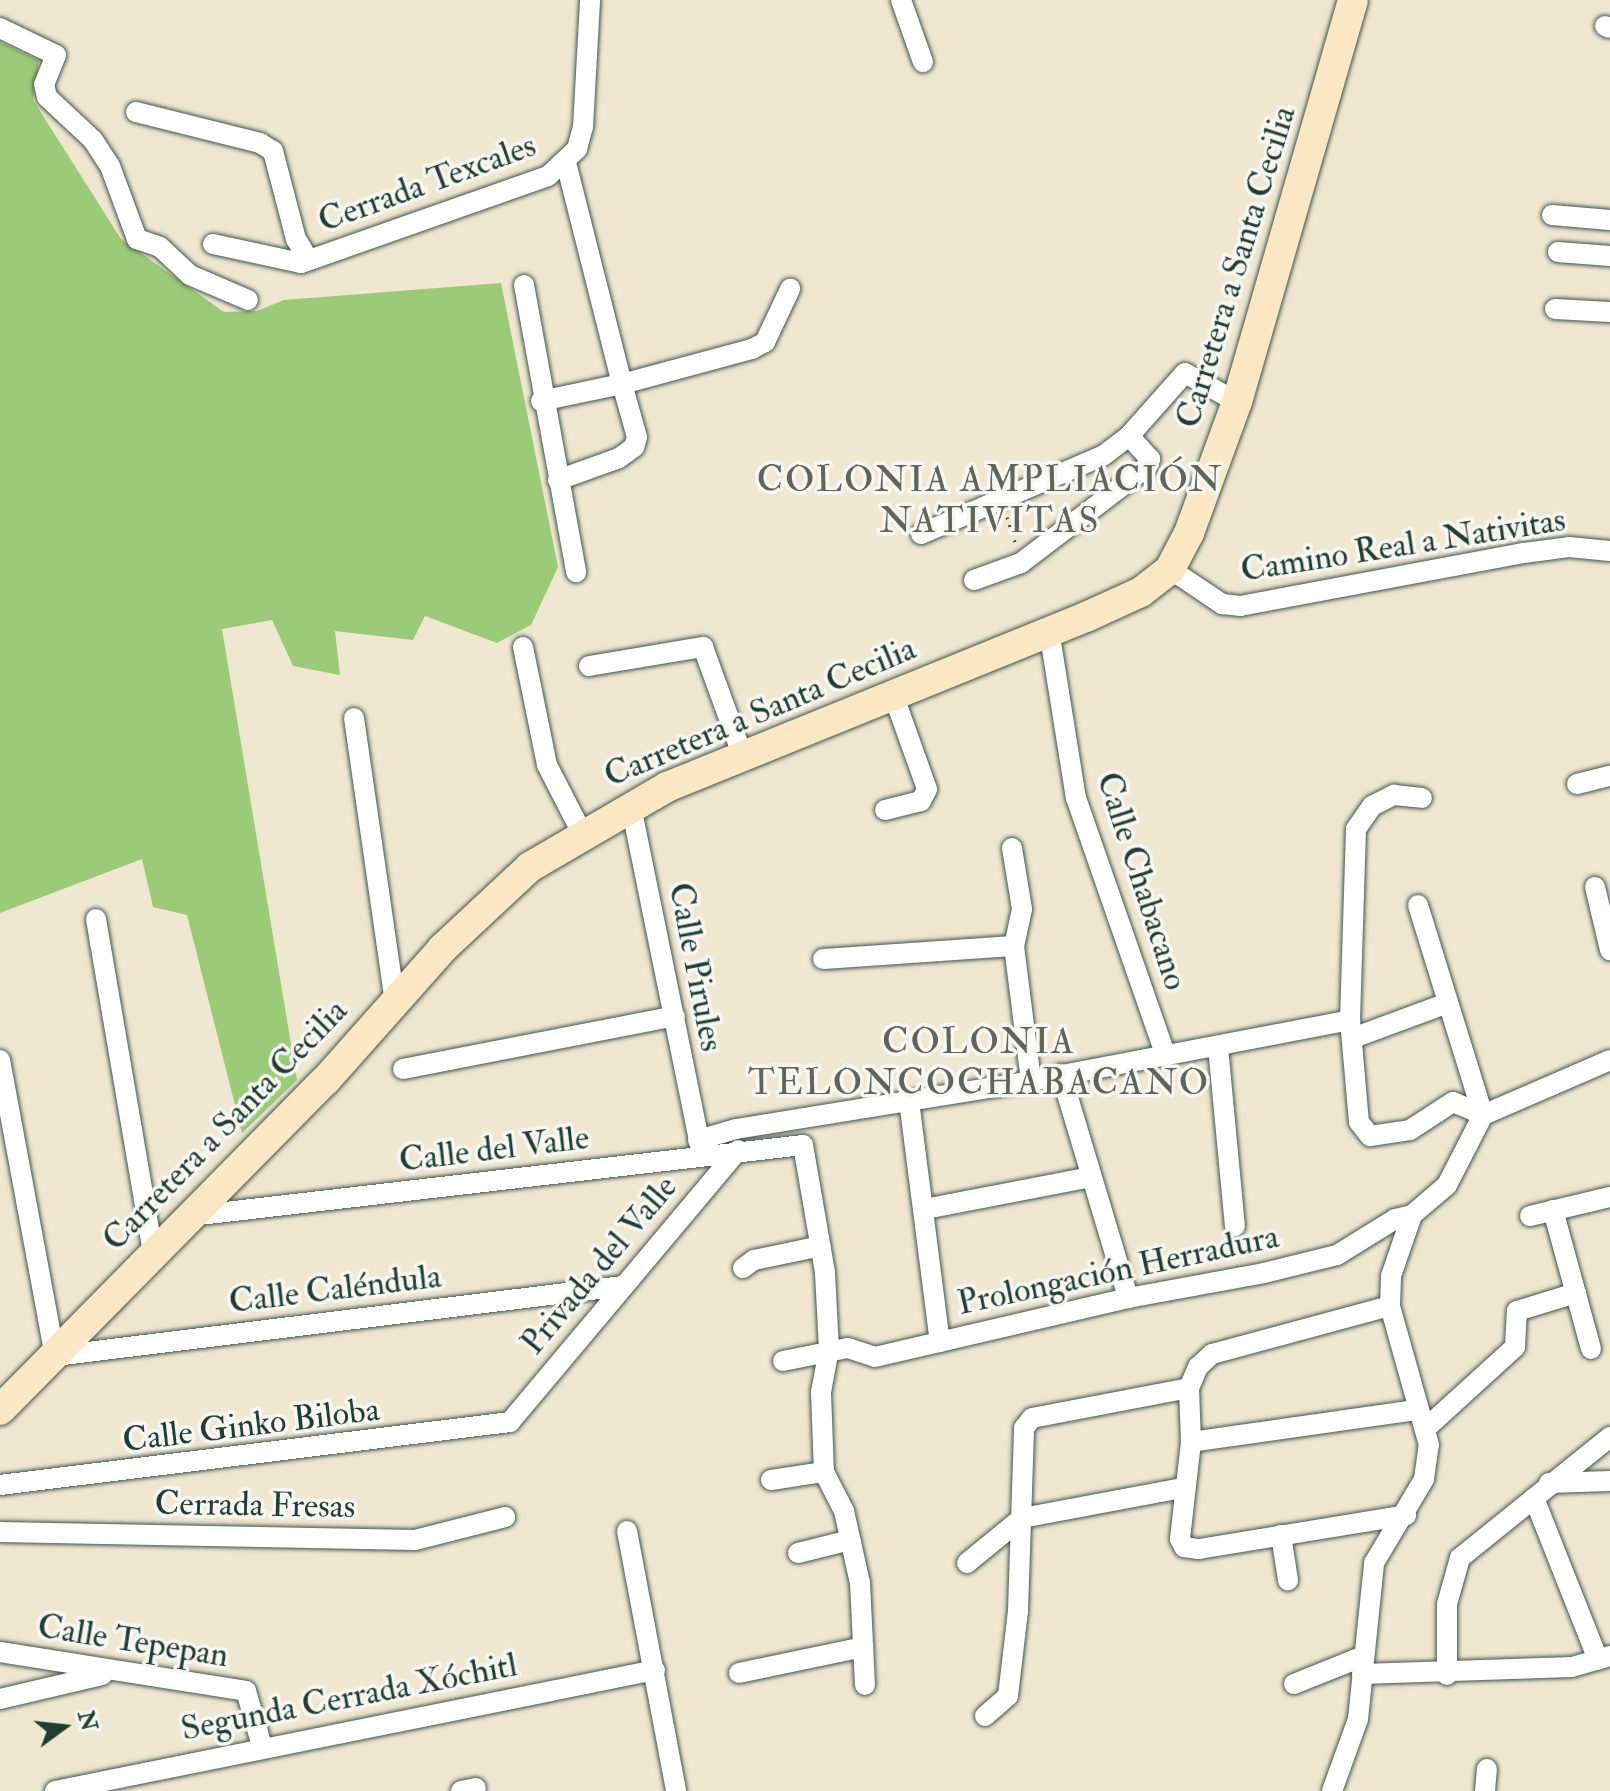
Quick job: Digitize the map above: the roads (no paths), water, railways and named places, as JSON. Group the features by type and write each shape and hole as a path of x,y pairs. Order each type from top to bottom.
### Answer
{"main road":[{"name":"Carretera a Santa Cecilia","path":"0,1410 191,1216 495,898 530,867 631,806 742,754 1141,592 1170,569 1189,533 1237,402 1353,0"}],"street":[{"name":"Cerrada Texcales","path":"213,244 274,260 308,259 548,176 566,163 577,149 588,104 590,0"},
{"path":"901,0 923,62"},
{"path":"0,28 56,55 44,84 47,97 93,140 110,166 137,239 160,247 190,275 248,300"},
{"name":"Cerrada Texcales","path":"136,112 260,143 273,151 296,239 308,259"},
{"name":"Cerrada Texcales","path":"558,480 619,458 634,447 637,437 566,163"},
{"path":"1552,215 1610,220"},
{"path":"1558,252 1610,256"},
{"path":"524,285 541,401 576,572"},
{"path":"541,401 622,384 752,349 765,342 790,289"},
{"path":"1555,309 1610,312"},
{"path":"921,534 1001,496 1104,455 1129,436 1185,373 1237,402"},
{"path":"974,580 1021,563 1152,462 1129,436"},
{"name":"Camino Real a Nativitas","path":"1170,569 1222,604 1240,606 1524,553 1569,547 1610,551"},
{"name":"Calle Chabacano","path":"1049,630 1076,798 1166,1056"},
{"path":"523,647 547,765 582,833"},
{"path":"589,666 703,647 742,754"},
{"path":"885,810 921,801 927,789 893,694"},
{"path":"354,718 395,1004"},
{"path":"1577,784 1610,776"},
{"path":"1422,798 1394,795 1372,806 1356,829 1351,1029 1359,1122 1370,1136 1410,1130 1453,1102 1483,1115"},
{"name":"Calle Pirules","path":"631,806 700,1148"},
{"path":"1012,848 1022,909 1014,946 1031,1081"},
{"path":"1595,887 1610,950"},
{"path":"1418,905 1445,1004 1483,1115"},
{"path":"96,919 153,1254"},
{"path":"823,959 1014,946"},
{"path":"700,1148 736,1129 1218,1047 1351,1029 1445,1004"},
{"path":"403,1069 675,1016"},
{"path":"1218,1047 1235,1226"},
{"path":"0,1060 55,1356"},
{"path":"1332,1791 1358,1719 1374,1563 1380,1547 1406,1515 1424,1479 1429,1445 1415,1410 1390,1306 1391,1276 1412,1215 1447,1185 1483,1115 1610,1060"},
{"path":"1061,1074 1128,1298"},
{"path":"909,1101 940,1342"},
{"name":"Calle del Valle","path":"191,1216 700,1148 738,1150 803,1145 821,1246"},
{"name":"Privada del Valle","path":"510,1422 738,1150"},
{"path":"925,1209 1091,1177"},
{"path":"1530,1216 1610,1197"},
{"path":"1553,1210 1591,1349"},
{"name":"Prolongación Herradura","path":"829,1349 848,1348 875,1357 1128,1298 1337,1255 1395,1219 1412,1215"},
{"path":"743,1268 754,1260 821,1246 829,1349 821,1392 824,1472 844,1511 860,1583 865,1685"},
{"name":"Calle Caléndula","path":"55,1356 623,1286"},
{"path":"1425,1429 1515,1347 1517,1311 1576,1293"},
{"path":"1390,1306 1212,1354 1198,1367 1189,1388 1191,1442 1182,1488 1184,1547 1406,1515"},
{"path":"783,1361 829,1349"},
{"path":"985,1716 1008,1696 1022,1518 1024,1428 1032,1418 1189,1388"},
{"path":"1191,1442 1415,1410"},
{"name":"Calle Ginko Biloba","path":"0,1485 510,1422"},
{"path":"1447,1675 1447,1604 1460,1558 1549,1483 1610,1437"},
{"path":"771,1480 824,1472"},
{"path":"1549,1483 1610,1481"},
{"path":"967,1563 1022,1518 1182,1488"},
{"path":"1294,1684 1363,1665 1447,1675 1572,1667 1604,1658 1534,1498"},
{"name":"Cerrada Fresas","path":"0,1532 415,1540 505,1517"},
{"path":"627,1531 676,1791"},
{"path":"1281,1535 1288,1580"},
{"path":"798,1553 850,1540"},
{"path":"739,1673 863,1647"},
{"name":"Calle Tepepan","path":"0,1652 110,1673 246,1691 262,1746"},
{"name":"Segunda Cerrada Xóchitl","path":"55,1791 262,1746 655,1670"},
{"path":"0,1699 110,1673"},
{"path":"1485,1791 1487,1769"}],"district":[{"name":"COLONIA AMPLIACIÓN NATIVITAS","path":"990,500"},
{"name":"COLONIA TELONCOCHABACANO","path":"979,1062"}]}
